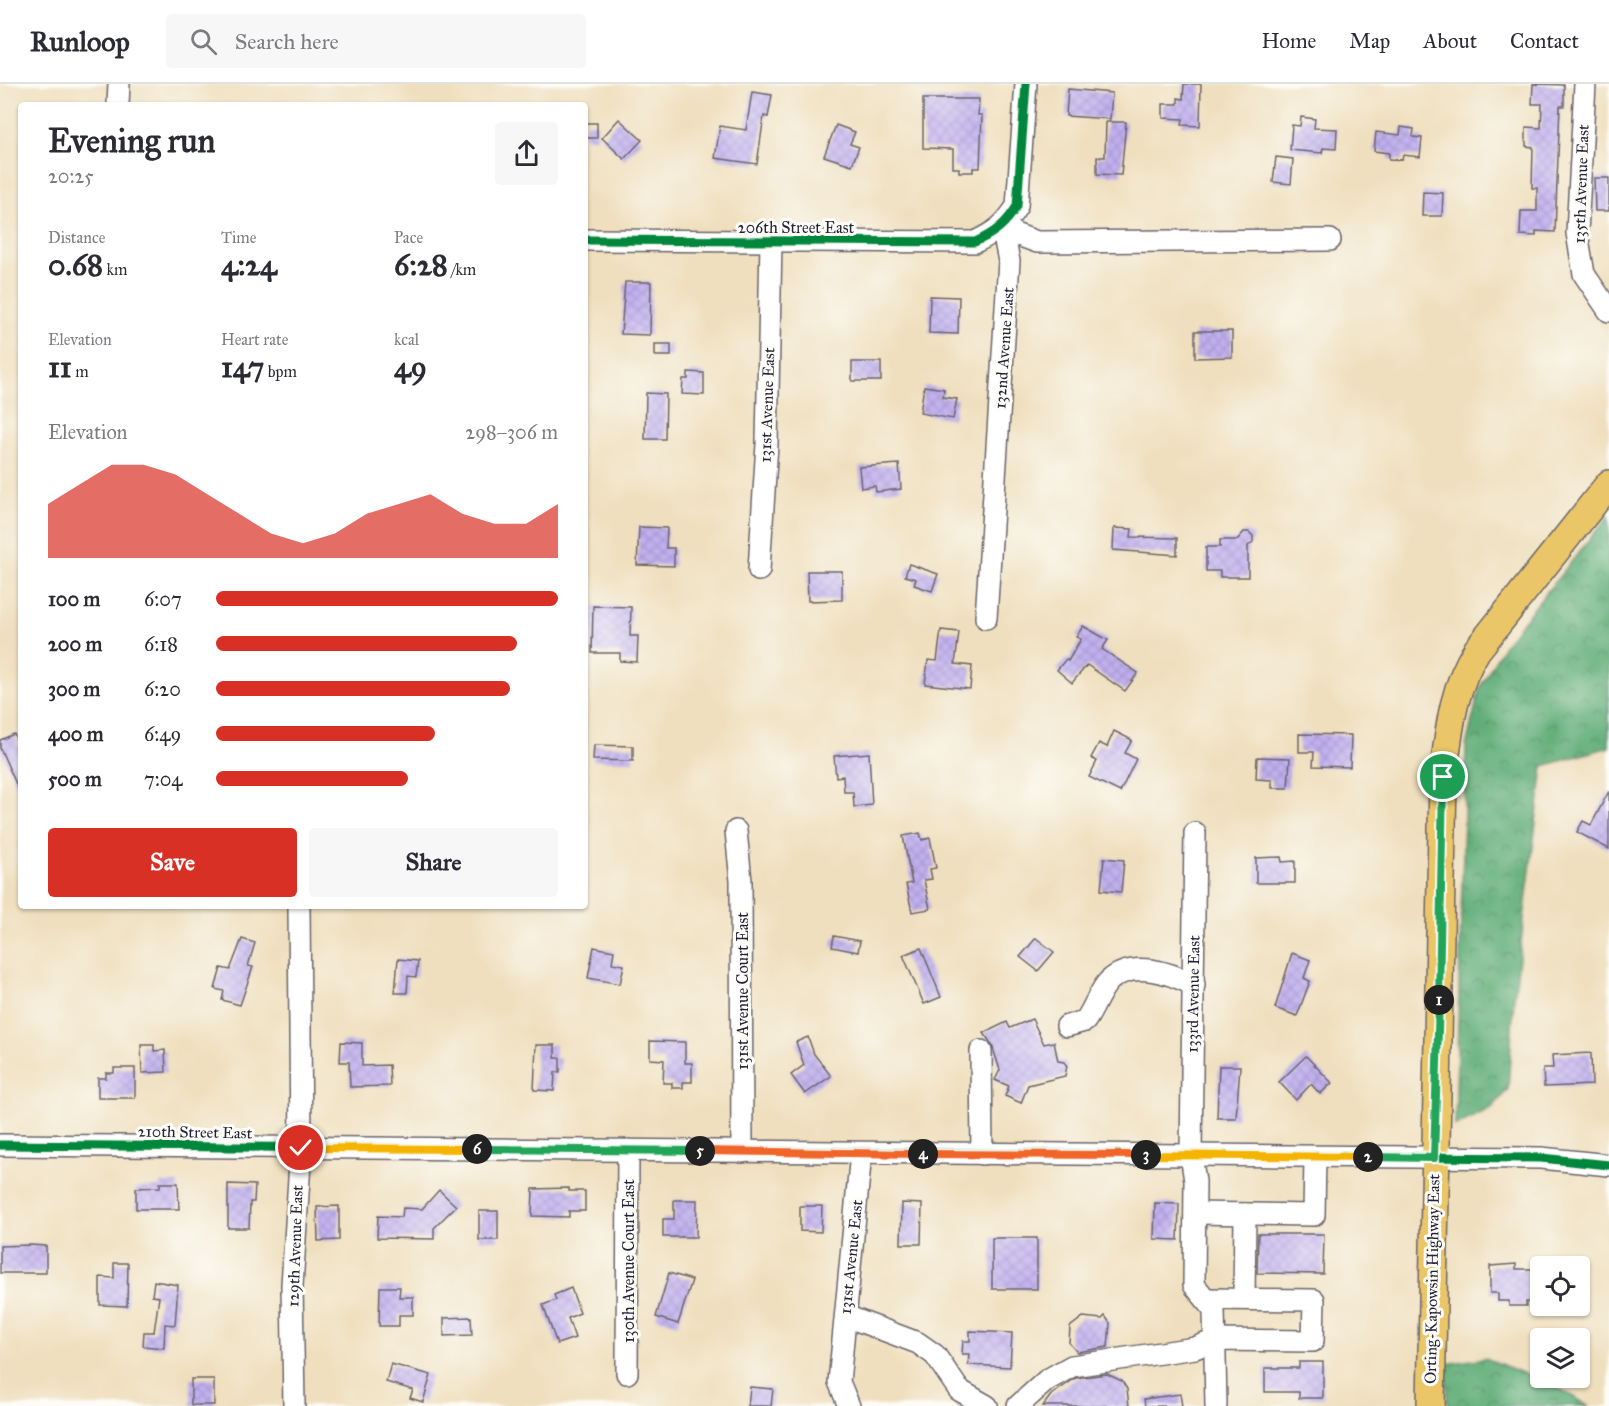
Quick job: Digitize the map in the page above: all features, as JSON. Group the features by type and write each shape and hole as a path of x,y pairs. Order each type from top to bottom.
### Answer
{"main road":[{"name":"Orting-Kapowsin Highway East","path":"1431,1406 1443,777 1455,698 1463,673 1477,650 1609,484"}],"street":[{"path":"118,102 119,84"},
{"path":"1026,84 1017,206 1002,226 1015,234 1037,242 1330,240"},
{"name":"135th Avenue East","path":"1585,84 1577,233 1584,274 1609,311"},
{"name":"206th Street East","path":"588,240 975,242 1002,226"},
{"name":"132nd Avenue East","path":"986,618 1009,261 1002,226"},
{"name":"131st Avenue East","path":"759,570 767,444 771,241"},
{"name":"131st Avenue Court East","path":"736,831 742,926 742,1152"},
{"name":"133rd Avenue East","path":"1195,833 1191,1155 1195,1213 1194,1285 1214,1309 1216,1406"},
{"name":"129th Avenue East","path":"294,1406 292,1285 296,1184 301,1148 299,909"},
{"path":"1067,1026 1085,1021 1110,980 1125,973 1148,970 1170,973 1194,985"},
{"path":"981,1051 982,1154"},
{"name":"210th Street East","path":"0,1145 1541,1158 1609,1166"},
{"name":"130th Avenue Court East","path":"627,1373 628,1150"},
{"name":"131st Avenue East","path":"849,1406 838,1382 861,1153"},
{"path":"1195,1213 1314,1215 1315,1156"},
{"path":"1244,1299 1245,1214"},
{"path":"1018,1406 1047,1380 1072,1366 1195,1348 1215,1340 1313,1341 1314,1300 1206,1299"},
{"path":"846,1316 918,1343 935,1355 959,1390 987,1406"}],"green space":[{"path":"1609,515 1609,747 1543,766 1514,998 1508,1089 1493,1107 1455,1126 1466,746 1480,687 1504,645"},
{"path":"1485,1358 1530,1376 1530,1388 1558,1388 1589,1406 1447,1406 1447,1364"}],"building":[{"path":"1184,84 1201,84 1200,126 1182,125 1183,119 1163,118 1163,104 1178,104 1178,98 1183,99"},
{"path":"1533,84 1564,85 1564,106 1560,106 1555,232 1536,231 1536,236 1520,235 1521,211 1537,211 1537,188 1532,188 1533,147 1526,146 1526,127 1541,128 1542,104 1532,104"},
{"path":"1068,89 1112,93 1110,119 1066,116"},
{"path":"752,92 772,95 768,117 764,116 757,164 715,158 720,126 746,130"},
{"path":"923,99 979,99 978,115 982,115 980,168 973,168 973,172 959,172 959,168 953,168 953,149 923,148"},
{"path":"1301,117 1315,119 1314,128 1337,129 1336,149 1323,148 1322,153 1290,150 1292,125 1300,126"},
{"path":"619,119 642,140 624,159 602,138"},
{"path":"1106,122 1126,122 1121,175 1097,174 1097,157 1105,157"},
{"path":"588,123 597,123 597,138 588,138"},
{"path":"836,125 855,132 850,144 859,147 852,165 824,156"},
{"path":"1401,127 1414,129 1413,137 1422,138 1420,157 1403,155 1402,160 1389,159 1389,153 1374,151 1376,132 1400,135"},
{"path":"1276,157 1293,159 1291,184 1273,182"},
{"path":"1594,178 1609,178 1609,211 1595,211"},
{"path":"1423,192 1443,193 1442,216 1422,216"},
{"path":"625,282 651,282 650,335 621,334"},
{"path":"930,296 959,297 958,334 929,333"},
{"path":"1195,331 1232,331 1232,357 1195,358"},
{"path":"655,344 671,344 671,356 655,356"},
{"path":"852,362 881,362 881,381 852,381"},
{"path":"688,372 704,373 704,395 682,394 683,379 688,379"},
{"path":"924,386 944,389 943,397 957,399 953,419 920,413"},
{"path":"646,393 666,394 665,439 645,439"},
{"path":"899,464 901,489 876,492 875,486 861,488 859,467"},
{"path":"639,527 667,528 666,548 674,548 674,566 637,565"},
{"path":"1114,528 1132,529 1131,537 1177,538 1177,555 1113,550"},
{"path":"1244,532 1249,532 1253,536 1253,542 1248,546 1248,577 1220,577 1220,571 1206,571 1206,547 1220,547 1220,540 1237,540"},
{"path":"909,564 938,574 932,591 914,585 916,579 905,576"},
{"path":"807,571 842,571 842,600 808,601"},
{"path":"593,606 631,607 630,636 638,636 637,662 620,661 620,653 592,653"},
{"path":"1083,626 1108,640 1102,649 1138,673 1125,691 1087,665 1072,683 1057,670 1066,659 1068,661 1081,639 1076,637"},
{"path":"941,630 959,632 955,664 972,666 970,689 925,684 928,660 937,661"},
{"path":"1114,731 1132,740 1125,753 1136,759 1120,792 1089,777 1097,761 1091,758 1099,743 1107,747"},
{"path":"14,734 18,743 18,788 0,748 0,740"},
{"path":"1299,734 1351,735 1350,767 1313,766 1314,752 1299,752"},
{"path":"594,745 633,746 633,761 593,760"},
{"path":"869,753 872,805 854,807 853,792 844,792 843,776 836,777 834,756"},
{"path":"1257,757 1290,758 1288,788 1272,788 1272,780 1256,779"},
{"path":"1609,791 1609,849 1577,832 1583,821 1591,825"},
{"path":"920,833 922,840 930,838 936,868 930,869 932,879 924,880 930,909 912,912 906,884 912,883 903,836"},
{"path":"1281,857 1282,862 1295,861 1295,883 1256,883 1256,858"},
{"path":"1104,858 1124,860 1121,892 1101,890"},
{"path":"834,936 860,941 858,952 832,947"},
{"path":"1036,938 1054,952 1038,971 1020,957"},
{"path":"242,939 255,943 248,966 253,967 240,1005 222,1000 224,991 215,989 221,968 230,970"},
{"path":"594,947 614,951 612,963 624,965 620,984 588,978"},
{"path":"921,948 941,997 924,1004 903,955"},
{"path":"1292,953 1310,960 1304,978 1310,981 1297,1016 1275,1008"},
{"path":"398,959 418,961 416,977 408,976 407,993 395,993"},
{"path":"1032,1019 1044,1044 1054,1042 1058,1061 1064,1062 1067,1066 1065,1076 1028,1085 1021,1103 1005,1096 1009,1086 995,1080 1000,1070 992,1045 984,1033 1007,1022 1010,1028"},
{"path":"808,1037 814,1054 831,1076 805,1094 791,1075 804,1065 796,1042"},
{"path":"650,1041 685,1042 685,1063 692,1063 692,1082 683,1082 683,1088 672,1088 672,1083 663,1083 664,1060 650,1059"},
{"path":"341,1042 362,1043 362,1066 389,1065 390,1086 350,1087 349,1062 340,1062"},
{"path":"141,1045 154,1045 154,1051 165,1050 166,1072 142,1073"},
{"path":"536,1045 555,1045 555,1058 560,1058 560,1072 555,1072 554,1091 534,1090"},
{"path":"1591,1053 1592,1085 1544,1087 1543,1068 1553,1068 1552,1055"},
{"path":"1306,1056 1332,1083 1320,1094 1311,1084 1296,1100 1279,1082"},
{"path":"1219,1066 1240,1066 1236,1118 1217,1118"},
{"path":"114,1068 135,1068 135,1098 98,1098 98,1078 106,1078 106,1073 114,1073"},
{"path":"160,1183 178,1183 179,1209 136,1209 136,1188 160,1187"},
{"path":"228,1184 255,1185 254,1202 250,1202 249,1228 228,1228"},
{"path":"569,1188 569,1191 585,1191 585,1211 569,1211 569,1217 532,1216 533,1189"},
{"path":"439,1190 456,1206 434,1228 434,1239 377,1238 378,1216 402,1217 403,1208 422,1209"},
{"path":"674,1200 697,1200 696,1237 663,1237 663,1219 674,1219"},
{"path":"902,1203 922,1204 921,1244 901,1244"},
{"path":"1155,1203 1179,1204 1178,1240 1154,1239"},
{"path":"339,1206 339,1240 318,1241 317,1207"},
{"path":"800,1206 822,1206 821,1232 800,1231"},
{"path":"479,1211 498,1211 498,1240 479,1240"},
{"path":"1258,1234 1324,1234 1323,1274 1257,1273"},
{"path":"992,1238 1037,1238 1037,1289 992,1289"},
{"path":"0,1246 46,1246 46,1273 0,1273"},
{"path":"114,1263 128,1263 127,1306 100,1305 100,1277 114,1278"},
{"path":"1516,1264 1516,1269 1530,1269 1530,1302 1526,1302 1526,1306 1509,1306 1509,1301 1498,1301 1498,1293 1490,1293 1490,1266"},
{"path":"669,1273 692,1280 678,1324 656,1317"},
{"path":"154,1281 178,1285 175,1325 165,1324 164,1348 143,1346 144,1332 154,1332 159,1297 152,1296"},
{"path":"380,1287 400,1287 399,1297 413,1297 413,1315 399,1315 399,1326 379,1326"},
{"path":"571,1288 580,1313 568,1318 575,1338 557,1344 543,1305 556,1300 554,1295"},
{"path":"1105,1316 1110,1323 1108,1347 1077,1352 1069,1343 1070,1327 1083,1317 1102,1319"},
{"path":"471,1317 472,1335 444,1336 444,1318"},
{"path":"970,1331 1012,1333 1010,1367 968,1365 969,1354 962,1354 963,1341 970,1341"},
{"path":"1299,1362 1323,1362 1323,1398 1299,1398 1299,1392 1265,1392 1265,1368 1299,1368"},
{"path":"391,1364 431,1375 423,1402 410,1398 413,1390 386,1382"},
{"path":"1107,1374 1122,1381 1127,1389 1129,1406 1043,1406 1051,1395 1076,1378"},
{"path":"191,1379 214,1379 214,1405 191,1405"},
{"path":"750,1387 773,1389 771,1406 748,1406"},
{"path":"1180,1394 1182,1406 1145,1406 1144,1399"}],"cycle path":[{"path":"588,240 975,242 999,227 1017,206 1026,84"},
{"path":"0,1145 1541,1158 1609,1165"}],"route":[{"path":"301,1148 1434,1158 1443,777"}]}
